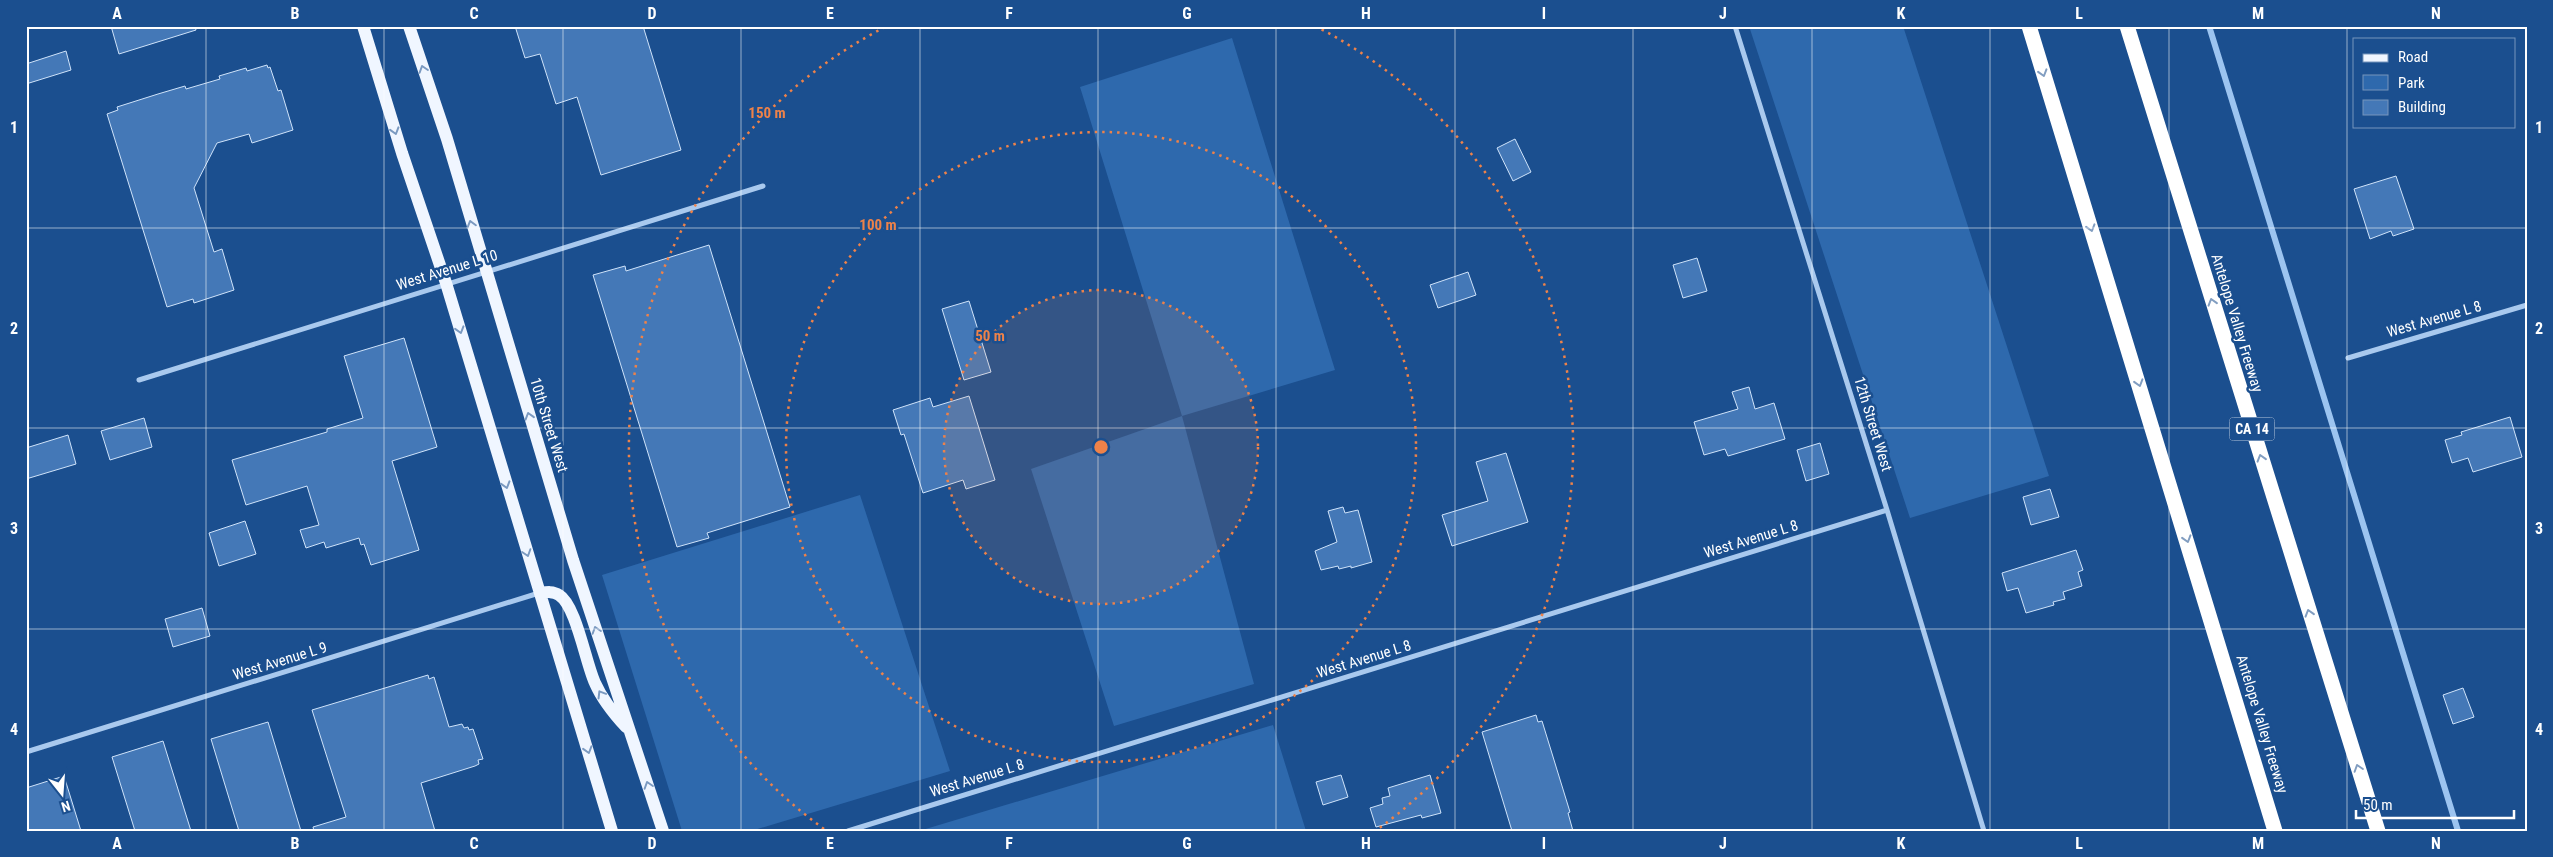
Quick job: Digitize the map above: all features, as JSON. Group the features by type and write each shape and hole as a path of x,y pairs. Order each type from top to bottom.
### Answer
{"highway":[{"name":"Antelope Valley Freeway","path":"2029,26 2276,831"},
{"name":"Antelope Valley Freeway","path":"2127,26 2378,831"}],"main road":[{"path":"364,26 402,153 446,283 612,831"},
{"name":"10th Street West","path":"409,26 446,139 484,271 575,566 663,831"},
{"path":"540,593 552,592 560,595 569,608 595,683 610,708 630,733"}],"street":[{"name":"12th Street West","path":"1735,26 1887,510 1984,831"},
{"name":"West Avenue L 10","path":"139,380 484,271 763,186"},
{"name":"West Avenue L 8","path":"2348,358 2527,305"},
{"name":"West Avenue L 8","path":"848,831 1887,510"},
{"name":"West Avenue L 9","path":"26,752 540,593"}],"green space":[{"path":"1749,26 1903,26 2049,476 1910,518"},
{"path":"1232,38 1335,370 1182,416 1080,87"},
{"path":"1182,416 1254,684 1114,726 1031,469"},
{"path":"860,495 950,771 751,831 682,831 602,575"},
{"path":"1273,725 1306,831 919,831"}],"building":[{"path":"111,26 195,26 196,30 119,54"},
{"path":"515,26 643,26 681,150 601,175 577,97 556,104 540,54 525,58"},
{"path":"66,51 71,70 26,84 26,64"},
{"path":"267,65 268,68 270,67 278,91 281,90 293,130 252,143 249,134 217,143 194,188 214,252 222,249 234,290 194,303 193,299 167,307 107,114 118,110 117,107 158,94 185,86 186,89 220,79 219,76 246,68 247,71"},
{"path":"1515,139 1531,172 1513,181 1497,148"},
{"path":"2396,176 2414,229 2393,236 2391,231 2370,239 2354,189"},
{"path":"709,245 790,507 707,533 709,538 677,547 593,275 625,266 626,271"},
{"path":"1697,258 1707,291 1683,298 1673,265"},
{"path":"1468,272 1476,295 1438,308 1430,285"},
{"path":"969,301 991,372 964,380 942,309"},
{"path":"404,338 437,447 392,461 419,550 371,565 364,544 361,545 359,538 326,548 324,542 306,548 300,530 319,525 307,486 246,505 232,460 327,432 327,429 363,418 344,356"},
{"path":"1749,387 1755,409 1774,403 1785,439 1728,456 1725,449 1704,455 1694,422 1738,409 1732,392"},
{"path":"969,396 995,480 966,489 963,480 923,493 904,434 901,435 893,410 930,398 933,407"},
{"path":"2510,417 2522,457 2473,472 2468,458 2452,463 2445,440 2462,435 2461,432"},
{"path":"144,418 152,447 110,460 101,431"},
{"path":"68,435 76,464 26,479 26,448"},
{"path":"1820,443 1829,474 1806,481 1797,450"},
{"path":"1506,453 1528,522 1452,546 1442,515 1488,501 1476,462"},
{"path":"2050,489 2059,517 2031,525 2023,497"},
{"path":"1343,507 1345,513 1358,510 1372,562 1351,568 1351,566 1339,569 1338,566 1321,570 1315,551 1337,542 1328,511"},
{"path":"245,521 256,554 219,566 209,533"},
{"path":"2076,550 2083,570 2078,572 2082,586 2063,592 2065,599 2053,602 2054,605 2026,613 2018,588 2007,591 2002,573"},
{"path":"202,608 210,636 173,647 165,619"},
{"path":"428,675 429,679 434,677 449,727 462,724 464,728 473,729 483,759 478,760 479,764 475,766 421,783 435,831 314,831 313,827 346,817 312,710"},
{"path":"2463,688 2474,717 2453,724 2443,695"},
{"path":"1536,715 1538,722 1542,721 1570,812 1568,813 1573,831 1512,831 1482,732"},
{"path":"268,722 301,831 239,831 211,739"},
{"path":"163,741 191,831 135,831 112,757"},
{"path":"1341,775 1348,797 1323,805 1316,782"},
{"path":"1430,775 1441,813 1422,818 1421,815 1376,827 1370,808 1383,804 1382,798 1390,796 1388,788"},
{"path":"64,776 81,831 26,831 26,788"}],"waterway":[{"path":"2209,26 2458,831"}]}
